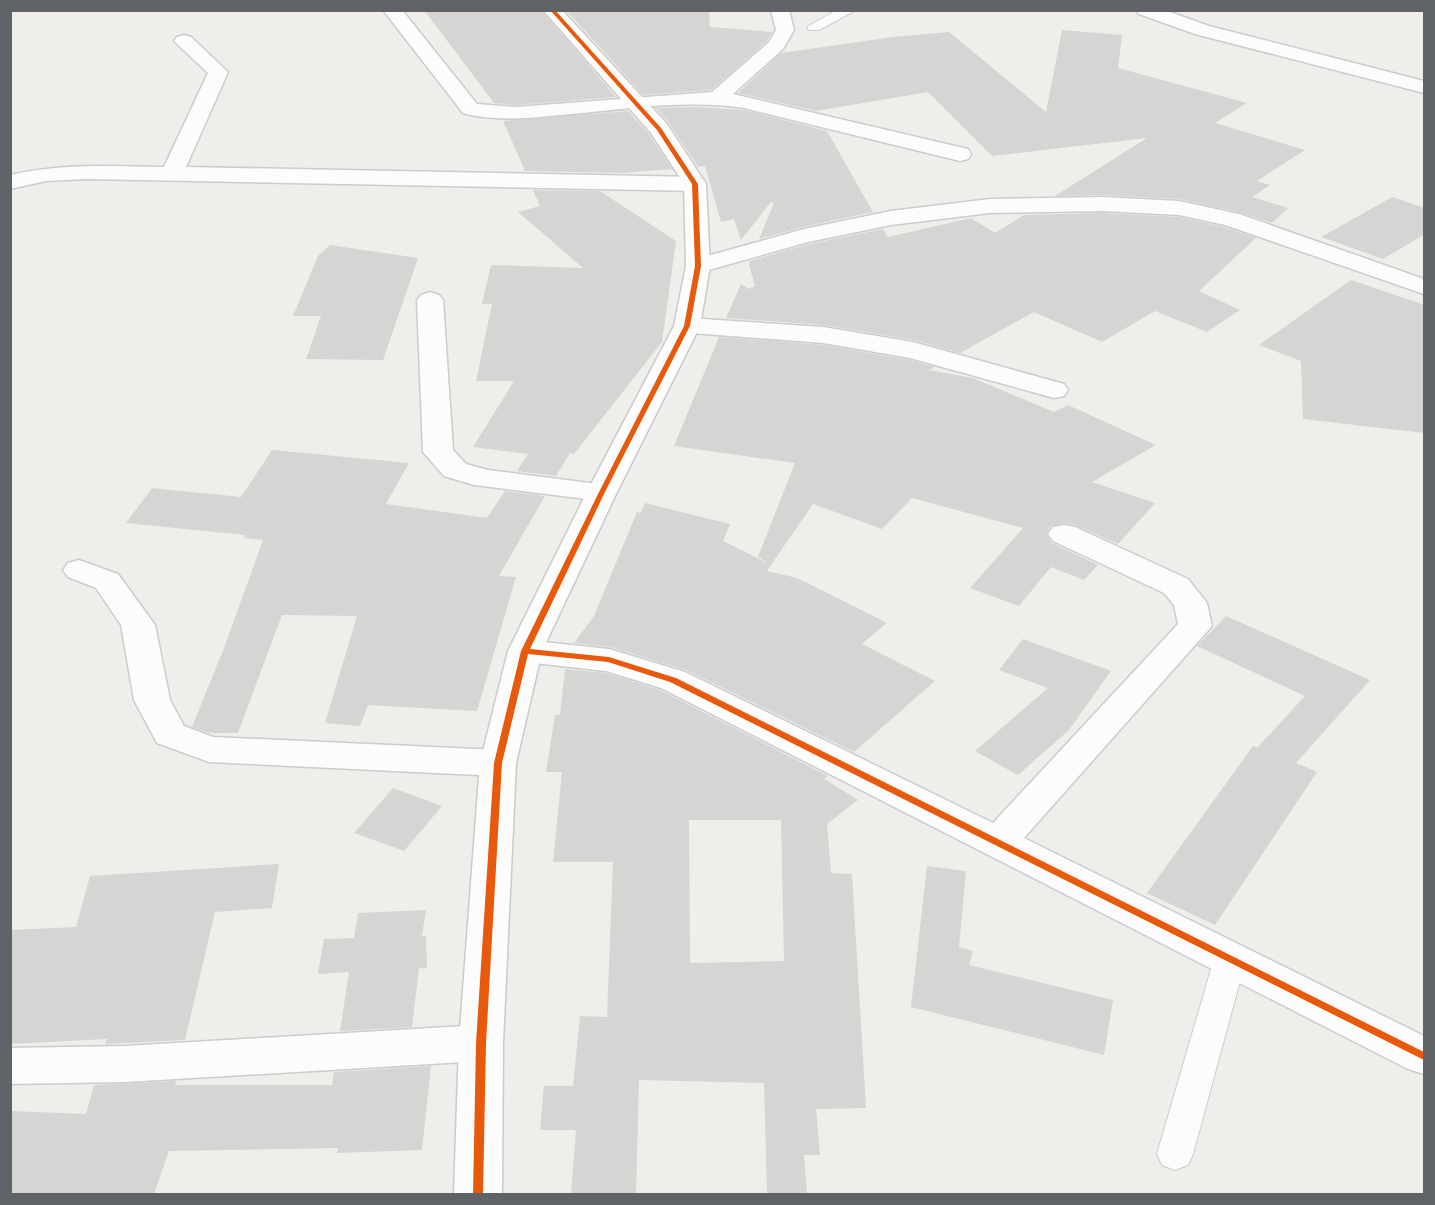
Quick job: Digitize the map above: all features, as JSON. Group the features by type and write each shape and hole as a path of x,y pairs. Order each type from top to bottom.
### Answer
{"street":[{"path":"392,10 470,109 516,113 678,99 717,99 746,102 960,154"},
{"path":"478,1194 481,1043 498,763 525,651 602,492 687,326 698,266 695,184 659,129 552,10"},
{"path":"717,99 776,45 785,30 780,10"},
{"path":"1145,10 1202,30 1425,87"},
{"path":"172,174 218,72 184,40"},
{"path":"10,182 46,174 172,174 695,184"},
{"path":"698,266 804,236 891,218 990,206 1103,204 1179,208 1231,219 1425,287"},
{"path":"430,300 438,452 455,470 485,479 602,492"},
{"path":"687,326 823,335 913,350 1054,390"},
{"path":"998,842 1196,626 1190,603 1176,586 1064,534"},
{"path":"80,570 107,581 138,625 152,700 170,734 209,748 498,763"},
{"path":"525,651 609,660 673,680 1425,1056"},
{"path":"10,1066 125,1064 481,1043"}],"lane":[{"path":"814,27 849,10"},
{"path":"1175,1154 1230,959"}],"building":[{"path":"424,10 541,10 616,97 516,105 494,103"},
{"path":"566,10 709,10 710,27 772,32 767,41 711,90 643,95"},
{"path":"1062,30 1122,35 1118,68 1247,103 1215,123 1305,150 1257,181 1270,185 1252,197 1288,208 1272,223 1239,212 1179,199 1103,195 1055,196 1147,138 992,156 928,92 816,111 738,93 781,53 893,37 949,32 1046,112"},
{"path":"699,107 744,110 827,131 873,212 759,239 774,203 771,202 741,240 734,219 721,222 705,166 698,167 669,123 656,108"},
{"path":"628,111 649,134 672,169 622,173 525,171 503,121"},
{"path":"533,190 600,191 676,241 662,342 574,454 570,453 556,476 517,471 528,454 473,447 514,381 476,381 492,304 482,304 491,265 583,268 518,212 540,206"},
{"path":"1392,197 1425,208 1425,234 1383,259 1321,237"},
{"path":"1103,213 1179,217 1224,227 1256,238 1199,291 1240,310 1207,332 1155,311 1102,342 1034,312 960,353 914,340 823,325 726,318 741,284 749,289 755,286 750,261 809,244 883,229 888,237 971,218 995,233 1024,215"},
{"path":"330,245 418,258 383,360 306,359 321,316 293,316 318,256"},
{"path":"1351,280 1425,305 1425,433 1303,419 1301,361 1259,345"},
{"path":"719,337 823,345 910,360 935,367 929,370 973,378 1054,412 1068,405 1156,445 1092,482 1155,503 1118,544 1075,525 1064,523 1051,526 1046,534 1052,543 1098,565 1084,580 1051,567 1019,606 970,588 1023,528 912,498 882,529 813,504 771,565 758,557 795,463 674,446"},
{"path":"272,450 409,463 386,504 487,518 505,491 545,496 499,576 516,577 477,711 368,705 360,726 325,723 357,616 282,615 238,733 209,733 192,727 224,648 263,540 244,538 245,535 126,523 152,488 241,497"},
{"path":"645,503 730,524 723,541 771,565 767,571 797,578 887,623 862,644 935,681 854,752 686,670 610,647 574,643 594,616 637,512 641,513"},
{"path":"1226,616 1370,680 1296,763 1317,772 1215,925 1147,893 1253,746 1257,748 1305,696 1197,646"},
{"path":"1023,639 1111,671 1069,730 1018,775 975,751 1048,688 999,670"},
{"path":"565,669 606,673 660,690 828,776 824,779 858,800 827,824 831,873 852,874 866,1108 816,1109 820,1155 804,1155 807,1194 767,1194 764,1083 639,1080 636,1194 571,1194 576,1130 540,1130 544,1086 573,1086 580,1016 607,1017 613,862 553,862 562,772 546,772 555,715 560,715","holes":["689,820 781,820 784,961 690,963"]},
{"path":"393,788 442,806 404,851 354,833"},
{"path":"279,864 272,908 215,912 185,1040 105,1044 107,1039 10,1044 10,930 76,927 90,876"},
{"path":"927,866 966,871 959,947 973,951 969,965 1113,1000 1104,1055 911,1007"},
{"path":"426,910 422,936 426,936 427,968 419,968 412,1027 340,1031 349,972 318,974 324,939 354,938 358,913"},
{"path":"431,1066 422,1150 337,1153 338,1148 169,1151 154,1194 10,1194 10,1111 86,1114 94,1085 176,1081 175,1085 332,1085 334,1072"}],"cycle path":[{"path":"478,1194 481,1043 498,763 525,651 602,492 687,326 698,266 695,184 659,129 552,10"},
{"path":"525,651 609,660 673,680 1424,1056"}]}
